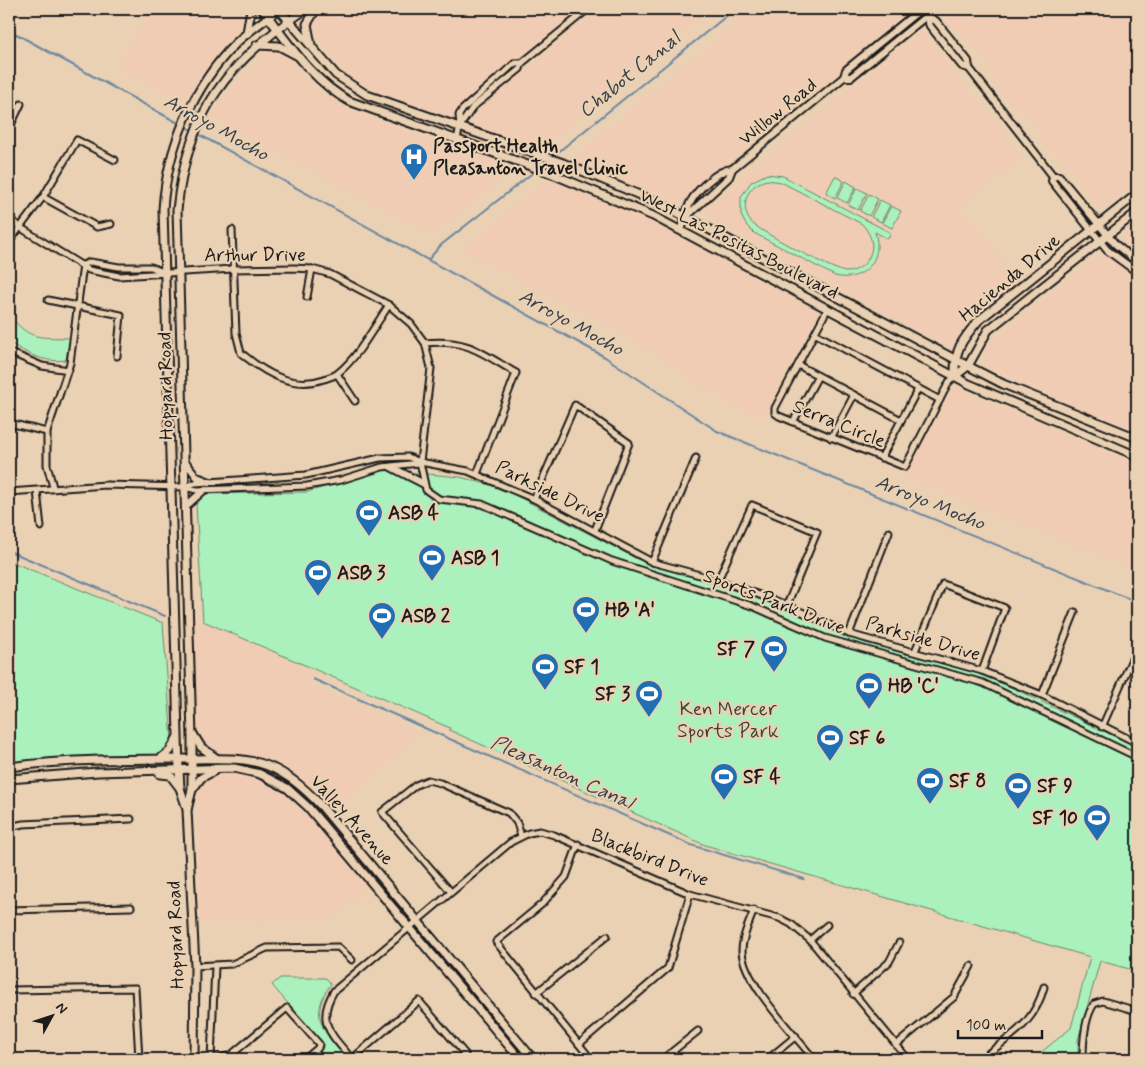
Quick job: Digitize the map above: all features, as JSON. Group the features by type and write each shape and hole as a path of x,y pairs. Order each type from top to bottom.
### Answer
{"main road":[{"path":"247,33 251,9"},
{"name":"West Las Positas Boulevard","path":"262,9 317,78 349,101 597,191 681,230 955,376 1137,456"},
{"name":"Hopyard Road","path":"194,1059 195,966 187,810 180,788 179,770 169,487 164,194 174,147 189,109 225,56 247,33 279,9"},
{"name":"West Las Positas Boulevard","path":"279,9 336,75 367,95 460,126 605,179 687,216 1003,384 1137,438"},
{"name":"Hopyard Road","path":"187,810 192,790 192,732 177,210 187,153 202,116 220,86 256,45 306,9"},
{"path":"312,48 307,24 316,9"},
{"path":"256,45 279,46 301,59"},
{"name":"Hacienda Drive","path":"954,359 966,336 978,321 1137,194"},
{"name":"Hacienda Drive","path":"955,376 968,366 988,330 1137,212"},
{"path":"954,359 955,376"},
{"path":"192,732 201,747 217,758"},
{"path":"161,758 170,751 179,735"},
{"name":"Valley Avenue","path":"9,767 65,762 161,758 232,758 260,763 279,771 299,784 323,808 533,1059"},
{"name":"Valley Avenue","path":"9,779 37,775 234,768 260,774 288,788 308,808 520,1059"},
{"path":"192,790 201,778 217,769"},
{"path":"150,770 157,774 170,775 180,788"}],"street":[{"path":"460,126 473,107 520,69 522,63 588,9"},
{"path":"921,9 930,26 962,66 969,68 1053,176 1052,181 1100,241 1118,259 1137,272"},
{"name":"Willow Road","path":"844,78 846,70 921,9"},
{"name":"Willow Road","path":"681,230 687,216 689,204 704,186 724,170 732,169 844,78 852,77 935,9"},
{"path":"457,139 460,126 459,115 468,103 515,63 522,63"},
{"path":"9,129 21,104"},
{"path":"9,242 43,197 77,140 115,160"},
{"path":"1053,176 1059,176 1107,235 1124,253 1137,262"},
{"path":"43,197 97,227 111,224"},
{"path":"9,218 21,228 83,265 76,305 74,346 69,370 47,432 47,465 52,487"},
{"path":"232,230 236,333 241,353 272,376 292,381 313,383 338,374 389,305"},
{"name":"Arthur Drive","path":"83,265 90,262 119,267 151,267 164,272 233,269 312,269 330,274 389,305 411,324 425,343 431,368 420,462"},
{"path":"307,296 312,269"},
{"path":"48,300 121,315 117,356"},
{"name":"Serra Circle","path":"828,308 816,334 775,408 775,413 779,416 905,467 940,400 955,376"},
{"path":"816,334 940,400"},
{"path":"425,343 446,341 460,343 516,373 477,474"},
{"path":"9,352 42,366 69,370"},
{"path":"798,365 901,420"},
{"path":"338,374 354,401"},
{"path":"793,422 818,376"},
{"path":"881,458 918,389"},
{"path":"831,438 854,395"},
{"path":"534,499 575,406 629,443 595,530"},
{"path":"9,423 47,432"},
{"name":"Parkside Drive","path":"184,487 210,482 306,475 380,458 408,457 420,462 477,474 534,499 652,562 718,580 787,604 849,634 982,671 1042,696 1137,743"},
{"path":"652,562 696,458"},
{"path":"184,460 197,477 210,482"},
{"path":"420,462 424,484"},
{"name":"Parkside Drive","path":"184,487 204,490 307,486 420,462"},
{"path":"391,467 424,484"},
{"name":"Sports Park Drive","path":"424,484 431,494 443,500 468,501 482,504 612,561 752,606 825,638 983,683 1137,757"},
{"path":"9,492 37,491 52,487 106,485 184,487"},
{"path":"185,507 204,490"},
{"path":"37,491 41,527"},
{"path":"718,580 752,505 818,532 787,604"},
{"path":"849,634 889,532"},
{"path":"915,651 943,584 1006,608 982,671"},
{"path":"1042,696 1075,612"},
{"path":"1102,727 1132,659 1137,661"},
{"path":"451,892 382,812 416,785 428,780 440,783 509,813 517,823 521,836 417,920 334,991 326,1005 324,1019 330,1032 352,1059 419,1001 464,1054 459,1059"},
{"path":"9,827 23,824 131,819"},
{"name":"Blackbird Drive","path":"521,836 540,831 578,844 690,894 754,910 791,924 810,940 908,1059"},
{"path":"578,844 566,877 542,904 496,942 591,1059"},
{"path":"579,1044 668,968 690,894"},
{"path":"9,910 131,907"},
{"path":"754,910 747,928 742,950 746,972 814,1059"},
{"path":"810,940 827,925"},
{"path":"536,992 607,936"},
{"path":"853,994 889,962 899,943"},
{"path":"195,966 232,964 267,948 338,947 352,960"},
{"name":"Hopyard Road","path":"211,1059 215,966"},
{"path":"896,1045 954,997 971,966"},
{"path":"9,990 135,988 139,1059"},
{"path":"982,1059 1030,1020 1040,1002 1044,988"},
{"path":"1084,1059 1083,1045 1090,1010 1094,1004 1103,1001 1137,1011"},
{"path":"217,1059 231,1055 287,1008 319,1044 318,1048 305,1059"},
{"path":"663,1059 698,1031"},
{"path":"768,1059 796,1036"}],"shaded area":[{"path":"150,9 249,9 245,26 211,63 185,103 118,67"},
{"path":"330,9 579,9 465,102 453,115 448,116 369,90 348,76 312,26 315,19"},
{"path":"599,9 712,9 539,148 477,126 474,115 481,105"},
{"path":"754,9 916,9 705,182 683,203 676,204 617,176 571,159"},
{"path":"949,9 1137,9 1137,180 1106,207 1098,210 1094,207 1076,175 1048,148 1029,118 1011,105 996,85 985,58 948,23 946,14"},
{"path":"922,29 1022,158 960,207 1005,264 1000,267 1014,284 971,319 951,349 712,220 707,215 707,207"},
{"path":"272,48 283,51 314,87 346,108 402,130 517,167 434,235 211,117 226,93"},
{"path":"548,178 591,193 639,215 820,311 763,419 732,405 700,386 648,348 620,332 461,250"},
{"path":"1137,225 1137,251 1127,245 1124,236"},
{"path":"1099,255 1106,256 1137,279 1137,431 1008,377 985,365 981,360 986,347 993,340"},
{"path":"954,385 993,406 1000,407 1137,464 1137,571 905,476"},
{"path":"193,616 314,672 309,685 421,734 331,811 299,778 281,767 261,760 230,754 194,756"},
{"path":"195,772 233,772 263,779 288,791 311,814 370,885 329,920 200,922"}],"green space":[{"path":"767,174 783,176 891,233 888,239 875,232 877,242 874,260 862,273 845,277 835,276 754,233 746,225 741,215 741,197 751,182","holes":["767,180 781,182 862,224 869,233 872,244 870,256 865,263 858,269 850,272 839,270 781,241 751,222 747,216 745,206 747,196 751,190"]},
{"path":"835,176 844,181 835,198 826,193"},
{"path":"846,181 856,187 847,203 837,198"},
{"path":"857,188 867,193 858,210 848,205"},
{"path":"869,194 878,199 869,216 860,211"},
{"path":"880,200 890,205 881,222 871,217"},
{"path":"891,206 901,211 892,228 882,223"},
{"path":"9,315 23,329 36,336 70,338 66,360 58,361 36,357 9,342"},
{"name":"Ken Mercer Sports Park","path":"385,470 460,477 490,485 517,496 637,559 762,599 865,643 983,674 1137,747 1137,971 1100,961 1078,1040 1078,1059 1033,1059 1071,1028 1090,957 705,845 449,730 450,728 203,621 196,505 204,494 307,492"},
{"path":"9,561 163,623 173,754 9,762"},
{"path":"280,978 326,978 331,984 320,1006 320,1015 326,1033 347,1059 327,1059 320,1051 323,1048 322,1043 272,985"}],"waterway":[{"name":"Chabot Canal","path":"552,157 735,9"},
{"name":"Arroyo Mocho","path":"9,30 180,124"},
{"name":"Arroyo Mocho","path":"184,126 193,131"},
{"name":"Arroyo Mocho","path":"198,134 605,357 717,431 1137,602"},
{"name":"Chabot Canal","path":"540,166 548,160"},
{"name":"Chabot Canal","path":"428,260 441,245 535,171"},
{"name":"Pleasanton Canal","path":"9,551 165,616"},
{"name":"Pleasanton Canal","path":"313,679 691,845 804,879"}],"place":[{"name":"Passport Health Pleasanton Travel Clinic","path":"414,181"},
{"name":"ASB 4","path":"369,537"},
{"name":"ASB 1","path":"432,582"},
{"name":"ASB 3","path":"318,597"},
{"name":"HB 'A'","path":"586,634"},
{"name":"ASB 2","path":"382,640"},
{"name":"SF 7","path":"774,673"},
{"name":"SF 1","path":"545,691"},
{"name":"HB 'C'","path":"869,710"},
{"name":"SF 3","path":"649,718"},
{"name":"SF 6","path":"830,762"},
{"name":"SF 4","path":"724,801"},
{"name":"SF 8","path":"930,805"},
{"name":"SF 9","path":"1018,810"},
{"name":"SF 10","path":"1097,842"}]}
